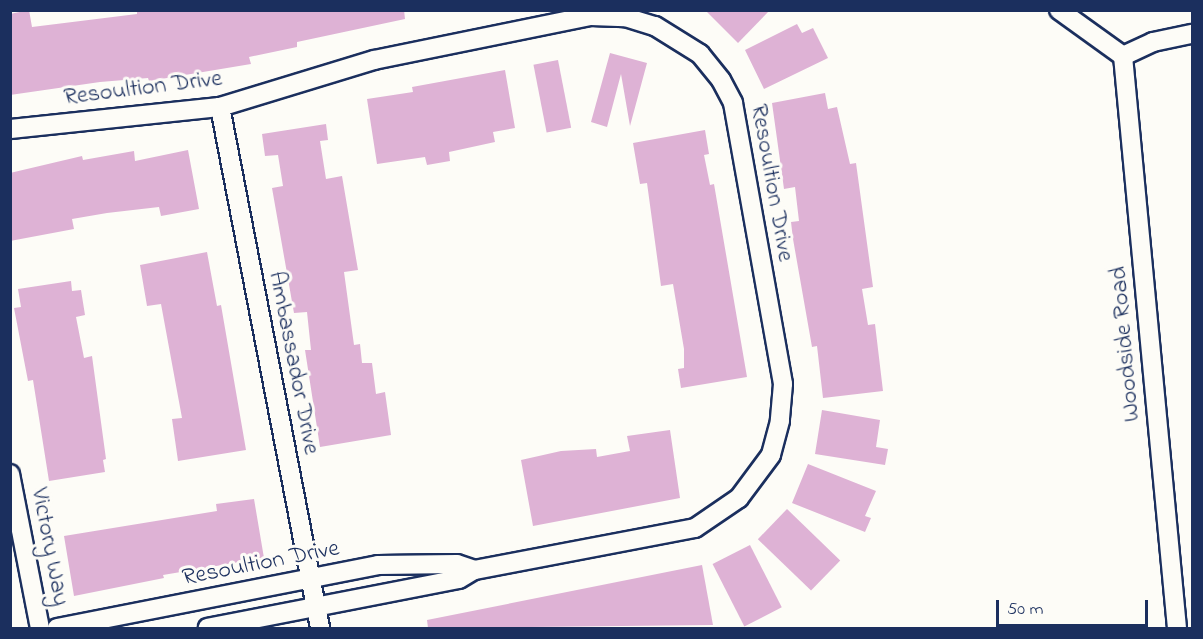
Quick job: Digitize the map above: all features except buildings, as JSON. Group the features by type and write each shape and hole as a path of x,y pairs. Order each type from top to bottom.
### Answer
{"street":[{"path":"1059,10 1123,56 1153,42 1192,34"},
{"name":"Resoultion Drive","path":"10,129 220,107 374,60 591,16 625,17 674,35 700,54 725,86 733,103 783,384 778,432 765,465 739,498 695,528 474,570 459,579 208,628"},
{"name":"Woodside Road","path":"1123,56 1177,628"},
{"name":"Ambassador Drive","path":"220,107 320,628"},
{"name":"Victory Way","path":"10,474 40,628"},
{"name":"Resoultion Drive","path":"57,628 404,563 457,564 474,570"}]}
